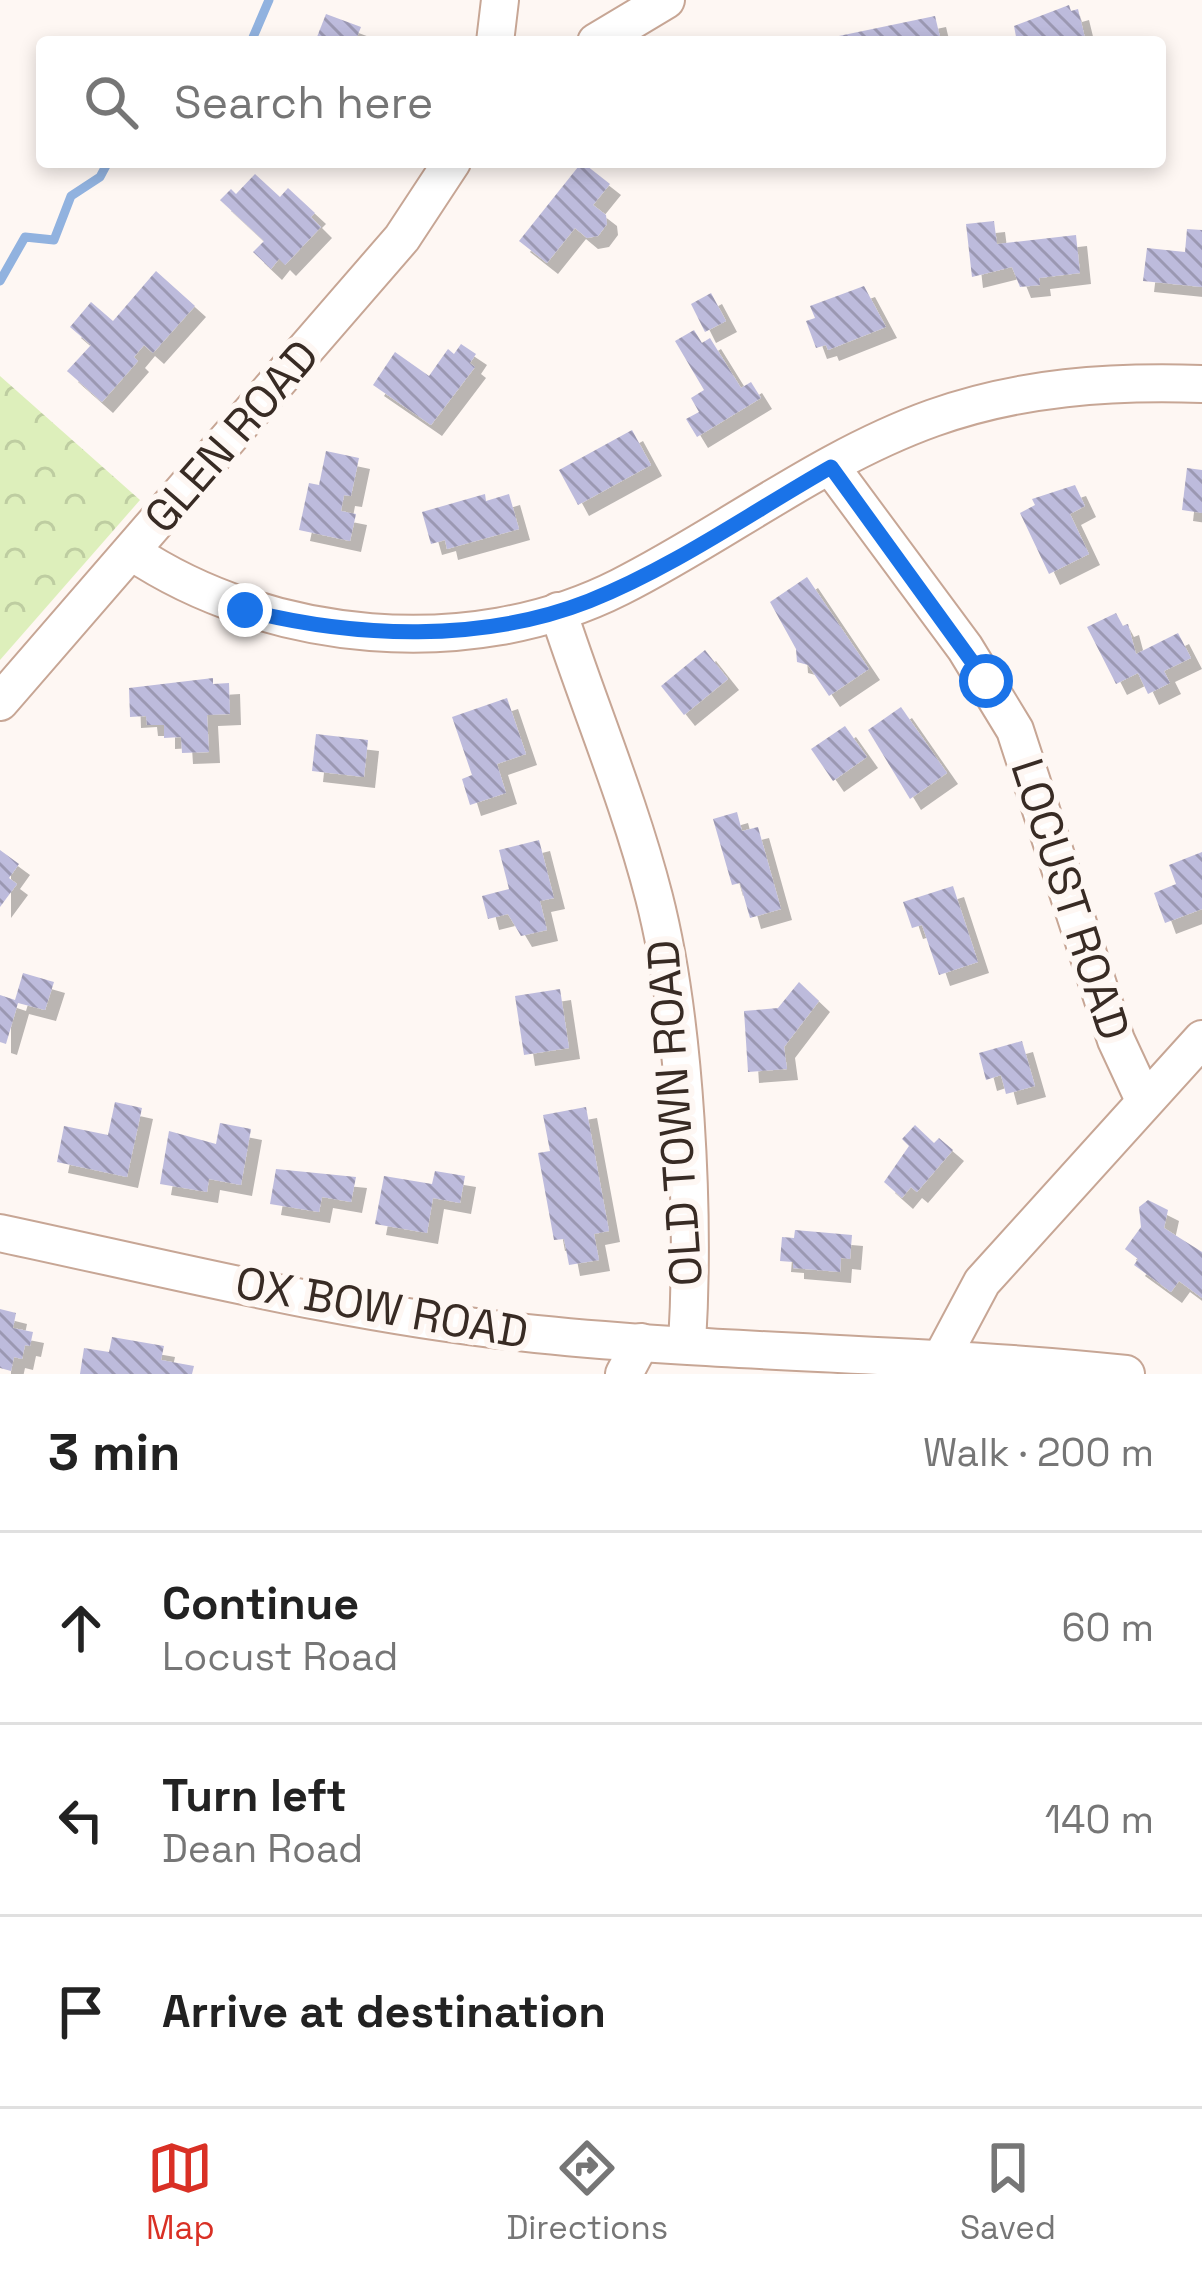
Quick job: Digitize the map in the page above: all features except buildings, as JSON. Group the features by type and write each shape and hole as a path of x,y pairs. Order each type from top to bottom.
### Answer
{"street":[{"path":"496,36 500,0"},
{"path":"606,36 666,0"},
{"name":"GLEN ROAD","path":"0,702 403,238 448,168"},
{"path":"132,552 171,578 245,610 338,628 449,630 558,611 616,589 831,467 931,419 1012,395 1088,385 1202,385"},
{"name":"LOCUST ROAD","path":"831,467 965,648 1015,730 1116,1040 1143,1098"},
{"name":"OLD TOWN ROAD","path":"558,611 635,835 665,946 687,1202 687,1343"},
{"path":"942,1357 974,1292 1143,1098 1202,1039"},
{"name":"OX BOW ROAD","path":"0,1233 406,1317 632,1358 687,1343 942,1357 979,1366 1126,1374"}],"green space":[{"path":"0,376 140,500 0,660"}],"waterway":[{"path":"254,36 269,0"},
{"path":"0,281 25,237 54,240 71,196 100,177 105,168"}],"route":[{"path":"245,610 338,628 411,631 503,623 558,611 616,589 831,467 986,681"}]}
